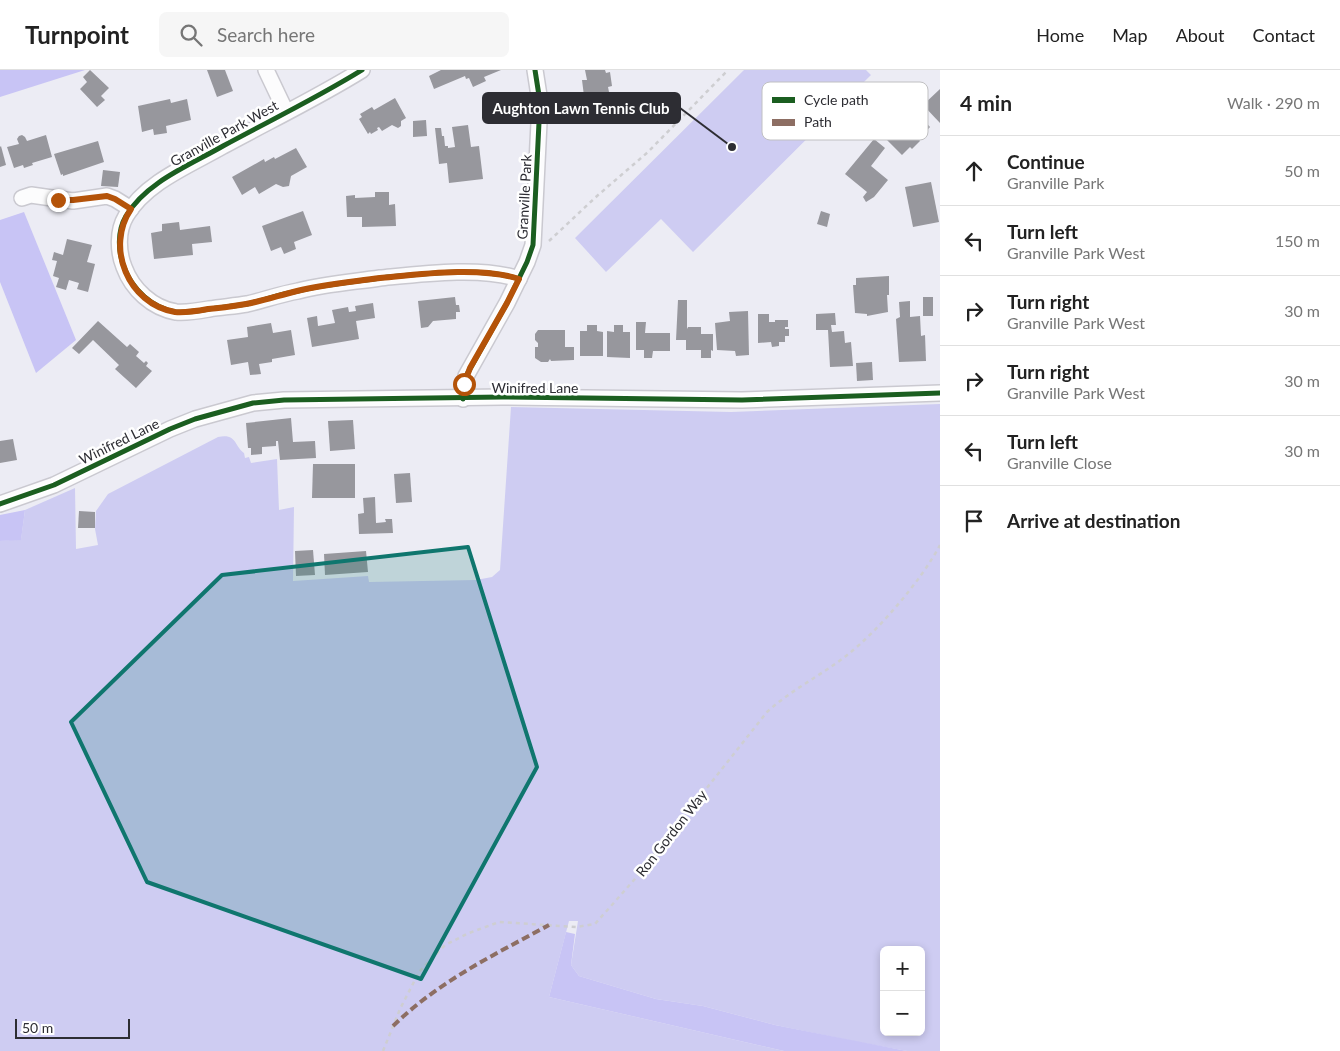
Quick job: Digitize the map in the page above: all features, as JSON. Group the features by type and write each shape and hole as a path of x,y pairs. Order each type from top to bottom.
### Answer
{"street":[{"path":"266,70 286,112"},
{"name":"Granville Park West","path":"362,70 329,90 171,175 147,193 124,218 120,230 119,246 121,260 127,276 143,296 152,303 174,312 246,304 329,285 402,276 440,273 492,273 505,274 519,279"},
{"name":"Granville Park","path":"463,399 466,376 519,279 533,245 540,102 536,70"},
{"path":"22,198 31,195 73,200 107,196 131,209"},
{"name":"Winifred Lane","path":"0,504 54,484 195,419 253,403 284,400 502,398 742,400 940,393"}],"path":[{"path":"548,242 648,152 728,70"}],"highlighted area":[{"path":"468,547 537,767 421,979 147,882 71,722 222,575"}],"shaded area":[{"path":"0,70 85,70 0,97"},
{"path":"744,70 866,70 871,75 864,82 762,82 762,140 806,140 693,252 661,219 606,272 575,238"},
{"path":"24,212 76,340 36,373 0,282 0,220"},
{"path":"940,404 940,1051 907,1051 775,1025 703,1006 656,999 579,976 571,965 578,921 569,921 549,997 784,1051 0,1051 0,541 21,539 25,510 75,488 76,549 98,545 95,529 96,511 108,494 218,437 224,436 232,438 244,453 245,458 249,457 251,463 277,459 279,510 294,507 293,581 368,576 369,582 476,580 492,577 500,570 511,407 731,412"},
{"path":"25,510 21,540 0,541 0,515"},
{"path":"566,932 575,934 571,965 579,976 656,999 703,1006 775,1025 907,1051 784,1051 549,997"}],"building":[{"path":"90,70 109,88 101,96 105,100 97,107 80,89 87,82 83,77"},
{"path":"207,70 225,70 233,91 217,97"},
{"path":"441,70 501,70 484,77 486,81 473,87 469,78 466,79 465,76 434,89 429,76"},
{"path":"585,70 605,70 606,73 610,72 612,86 608,87 609,92 584,96 582,80 587,80"},
{"path":"940,89 940,123 928,110 928,100"},
{"path":"395,98 406,118 401,121 401,126 398,128 392,125 382,131 379,127 377,128 378,130 368,134 359,119 362,117 360,114 372,107 374,110"},
{"path":"170,99 171,103 187,99 191,120 166,126 167,133 154,135 153,129 142,132 138,106"},
{"path":"426,120 427,136 413,137 413,121"},
{"path":"468,125 471,147 479,146 483,179 449,183 447,163 439,164 435,128 441,128 445,146 448,146 448,148 455,147 452,127"},
{"path":"22,135 27,141 46,135 52,157 32,163 33,165 24,168 23,165 14,168 7,147 19,144 17,139"},
{"path":"873,140 885,148 871,166 888,180 874,197 866,202 863,197 867,192 845,174"},
{"path":"887,140 920,140 912,149 910,147 902,155"},
{"path":"98,141 104,162 63,176 63,174 61,175 54,154"},
{"path":"0,147 6,165 0,167"},
{"path":"296,148 307,167 291,176 289,186 283,187 276,184 259,194 255,187 242,195 232,177 264,159 265,162 274,157 275,159"},
{"path":"103,170 120,172 118,187 101,186"},
{"path":"931,182 939,222 913,227 905,187"},
{"path":"375,192 389,192 389,205 395,204 396,226 362,227 362,217 347,217 346,196 355,195 355,198 375,197"},
{"path":"303,211 312,235 294,242 296,249 284,254 281,247 271,251 262,226"},
{"path":"821,211 830,214 827,227 817,224"},
{"path":"179,222 180,230 210,226 212,242 192,244 193,255 154,259 151,233 162,231 162,224"},
{"path":"67,239 92,245 87,262 95,264 88,292 77,289 79,283 69,280 66,290 56,287 59,278 53,276 57,261 52,260 54,252 63,255"},
{"path":"889,276 888,312 867,316 867,314 855,313 853,285 856,285 856,278"},
{"path":"455,297 456,305 459,305 460,312 456,312 456,319 433,321 428,327 421,328 418,301"},
{"path":"923,297 933,297 933,316 923,316"},
{"path":"678,300 687,300 687,329 688,327 701,327 701,334 713,334 711,358 701,358 701,350 686,350 686,340 676,340"},
{"path":"910,301 910,317 920,316 921,336 925,335 926,361 899,362 896,319 900,317 899,302"},
{"path":"373,303 375,318 356,321 359,339 312,347 307,318 317,316 318,326 335,323 332,310 348,307 349,312 356,311 355,306"},
{"path":"748,311 749,355 736,356 735,351 717,350 715,323 730,321 729,312"},
{"path":"835,313 836,325 831,325 832,332 844,331 845,343 851,342 853,366 830,367 828,330 816,330 816,314"},
{"path":"758,314 769,314 769,322 788,320 788,327 785,327 785,329 789,329 789,336 785,336 785,342 779,342 779,346 772,347 771,342 758,343"},
{"path":"98,321 127,347 130,344 139,352 136,356 144,363 146,361 148,363 146,366 152,371 136,388 115,369 119,365 93,340 79,354 72,348"},
{"path":"636,322 646,322 645,333 670,333 670,351 653,351 652,358 644,358 644,350 636,350"},
{"path":"271,323 273,333 291,330 295,355 272,359 272,362 259,364 261,374 250,375 248,362 231,365 227,340 248,337 247,327"},
{"path":"587,325 597,325 597,331 603,332 603,356 580,356 580,331 587,331"},
{"path":"614,325 623,325 623,332 630,332 630,358 607,357 607,331 614,332"},
{"path":"538,330 565,330 565,347 574,347 574,360 551,361 550,359 548,362 541,362 535,358 535,347 538,347 538,343 535,340 535,334"},
{"path":"872,362 873,380 857,381 856,363"},
{"path":"291,418 293,442 315,441 316,458 280,460 278,441 276,441 276,446 262,447 262,454 251,455 251,448 248,448 246,423"},
{"path":"353,420 355,449 330,451 328,421"},
{"path":"13,439 17,460 0,463 0,441"},
{"path":"313,464 355,464 355,498 312,498"},
{"path":"410,473 412,502 396,503 394,474"},
{"path":"375,497 376,523 386,522 385,519 392,519 393,533 359,534 358,514 364,513 363,498"},
{"path":"79,511 95,512 95,528 78,528"},
{"path":"313,550 315,575 296,576 295,551"},
{"path":"366,551 368,572 325,575 324,554"}],"marked path":[{"path":"393,1026 429,995 448,982 549,925"}],"cycle path":[{"path":"362,70 170,175 145,193 126,216 121,228 120,248 122,261 132,283 151,302 167,310 184,312 247,304 339,283 396,276 469,272 504,275 519,279"},
{"path":"463,399 466,376 507,303 533,245 540,102 535,70"},
{"path":"0,504 54,485 170,429 195,419 253,403 284,400 502,397 742,400 940,393"}],"place":[{"name":"Aughton Lawn Tennis Club","path":"732,147"}],"route":[{"path":"58,200 107,196 131,209 124,218 120,230 119,246 121,260 127,276 143,296 152,303 174,312 246,304 299,290 402,276 440,273 499,273 519,279 470,368 464,384"}]}
